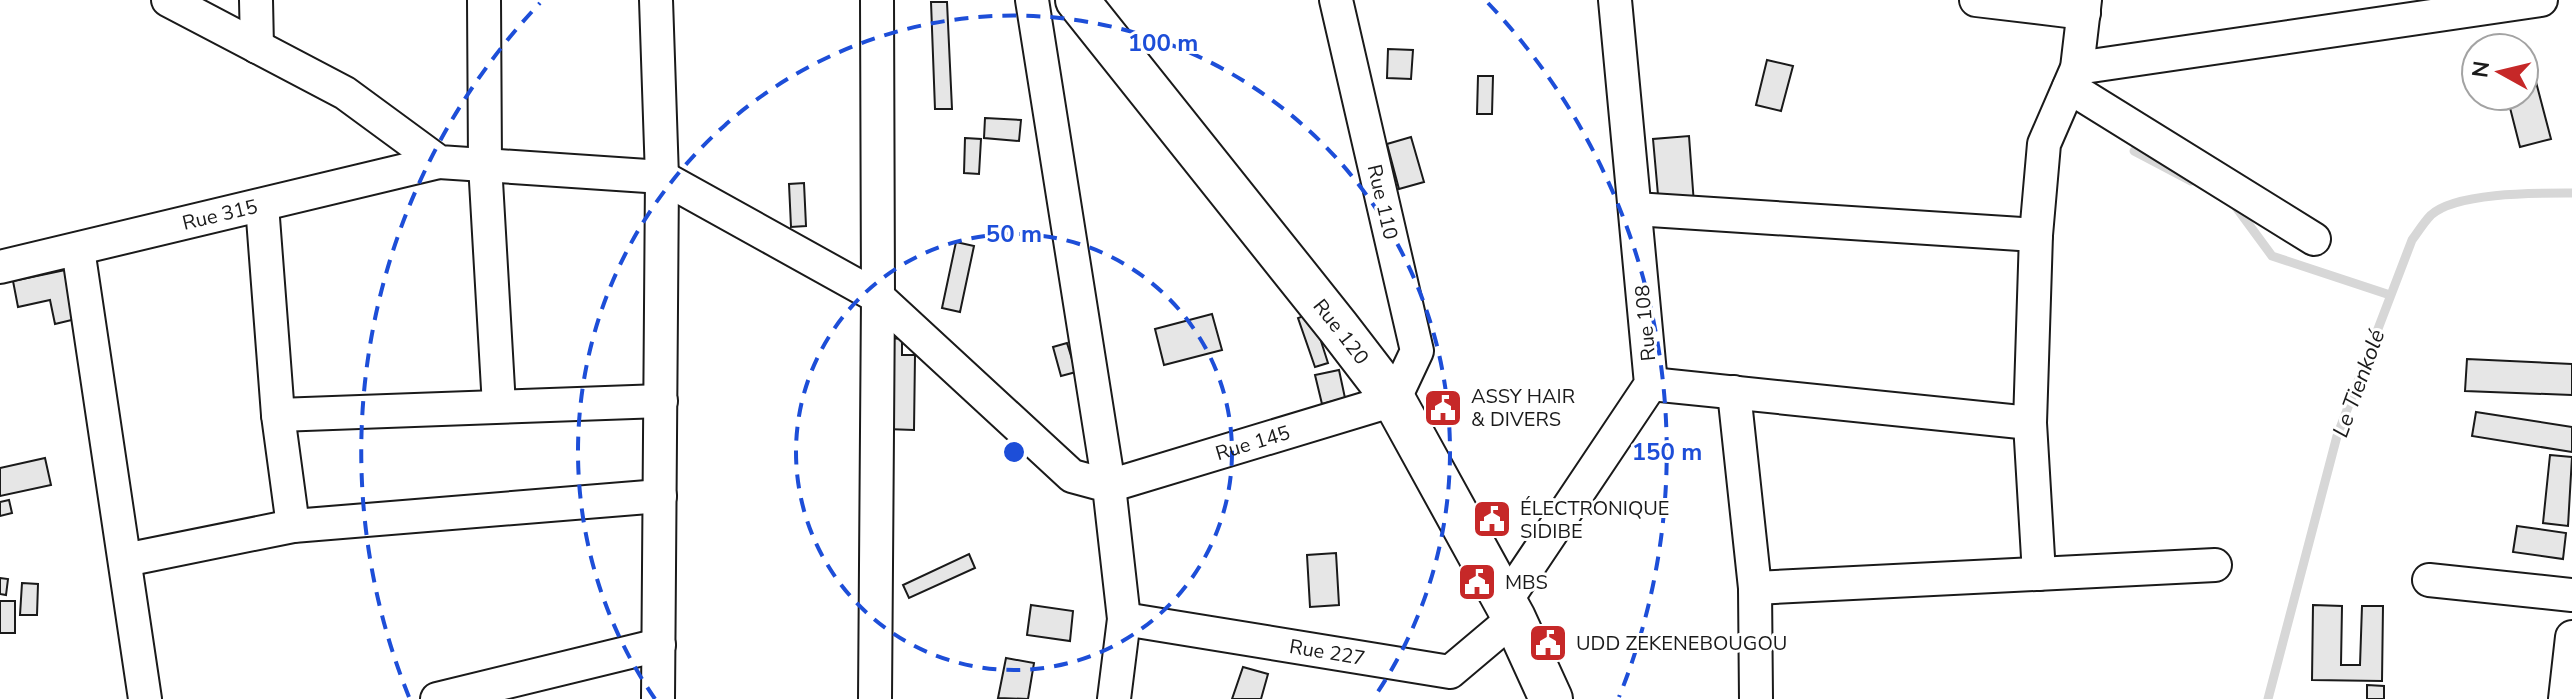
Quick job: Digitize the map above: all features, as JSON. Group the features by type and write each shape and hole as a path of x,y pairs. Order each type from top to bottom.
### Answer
{"main road":[{"name":"Rue 120","path":"1077,0 1394,400 1509,610 1551,699"}],"street":[{"path":"168,0 345,93 439,162"},
{"path":"256,0 257,47"},
{"path":"484,0 485,164 499,406"},
{"path":"656,0 662,177 658,699"},
{"path":"875,699 877,0"},
{"path":"1032,0 1109,486 1124,619 1114,699"},
{"name":"Rue 110","path":"1336,0 1417,351 1394,400"},
{"name":"Rue 108","path":"1509,610 1651,384 1615,0"},
{"path":"1976,0 2085,6 2073,78 2044,144 2036,235 2030,423 2039,574"},
{"path":"2073,78 2541,0"},
{"path":"2073,78 2314,239"},
{"name":"Rue 315","path":"0,267 439,162 662,177"},
{"path":"662,177 878,297 1072,476 1109,486"},
{"path":"262,205 278,415 293,526"},
{"path":"1635,209 2036,235"},
{"path":"78,249 145,699"},
{"path":"1651,384 2030,423"},
{"path":"1734,392 1755,588 1756,699"},
{"name":"Rue 145","path":"1109,486 1394,400"},
{"path":"278,415 661,401"},
{"path":"125,560 293,526 660,496"},
{"path":"1755,588 2215,565"},
{"path":"2429,580 2572,595"},
{"name":"Rue 227","path":"1124,619 1450,672 1509,610"},
{"path":"2565,699 2572,637"},
{"path":"437,699 659,645"}],"building":[{"path":"931,2 947,2 952,109 935,109"},
{"path":"1388,49 1413,50 1411,79 1387,78"},
{"path":"1767,60 1793,66 1781,111 1756,105"},
{"path":"1478,76 1493,76 1492,114 1477,114"},
{"path":"2540,97 2551,139 2520,147 2511,112 2540,112"},
{"path":"985,118 1021,120 1019,141 984,138"},
{"path":"1689,136 1694,204 1659,206 1653,139"},
{"path":"1411,137 1424,182 1399,189 1387,144"},
{"path":"965,138 981,139 979,174 964,173"},
{"path":"804,183 806,226 791,227 789,184"},
{"path":"956,242 974,246 960,312 942,308"},
{"path":"70,269 80,318 55,324 50,300 18,307 13,281"},
{"path":"1312,313 1328,363 1315,367 1298,318"},
{"path":"1212,314 1222,350 1164,365 1155,329"},
{"path":"890,338 902,339 902,355 915,355 914,430 886,429"},
{"path":"1067,343 1076,372 1061,376 1053,347"},
{"path":"2467,359 2572,364 2572,395 2465,391"},
{"path":"1339,370 1345,398 1322,404 1315,375"},
{"path":"2476,412 2572,427 2572,452 2472,436"},
{"path":"2550,455 2572,457 2568,526 2543,523"},
{"path":"45,458 51,485 0,496 0,468"},
{"path":"9,500 12,513 0,516 0,502"},
{"path":"2517,526 2566,533 2563,559 2513,552"},
{"path":"1336,553 1339,605 1310,607 1307,555"},
{"path":"969,554 975,568 909,598 903,585"},
{"path":"0,578 8,579 6,595 0,594"},
{"path":"22,583 38,584 37,615 20,615"},
{"path":"0,601 15,601 15,633 0,633"},
{"path":"1031,605 1073,611 1070,641 1027,635"},
{"path":"2313,605 2342,606 2341,665 2360,665 2362,606 2383,606 2382,681 2312,680"},
{"path":"1006,658 1034,663 1028,699 998,698"},
{"path":"1243,667 1268,674 1261,699 1232,699"},
{"path":"2367,685 2384,686 2384,699 2367,699"}],"waterway":[{"path":"2134,151 2191,181"},
{"name":"Le Tienkolé","path":"2268,699 2337,436 2412,240 2431,215 2459,202 2498,195 2572,193"},
{"path":"2233,203 2272,256 2390,295"}],"place":[{"name":"ASSY HAIR & DIVERS","path":"1443,408"},
{"name":"ÉLECTRONIQUE SIDIBE","path":"1492,519"},
{"name":"MBS","path":"1477,582"},
{"name":"UDD ZEKENEBOUGOU","path":"1548,643"}]}
